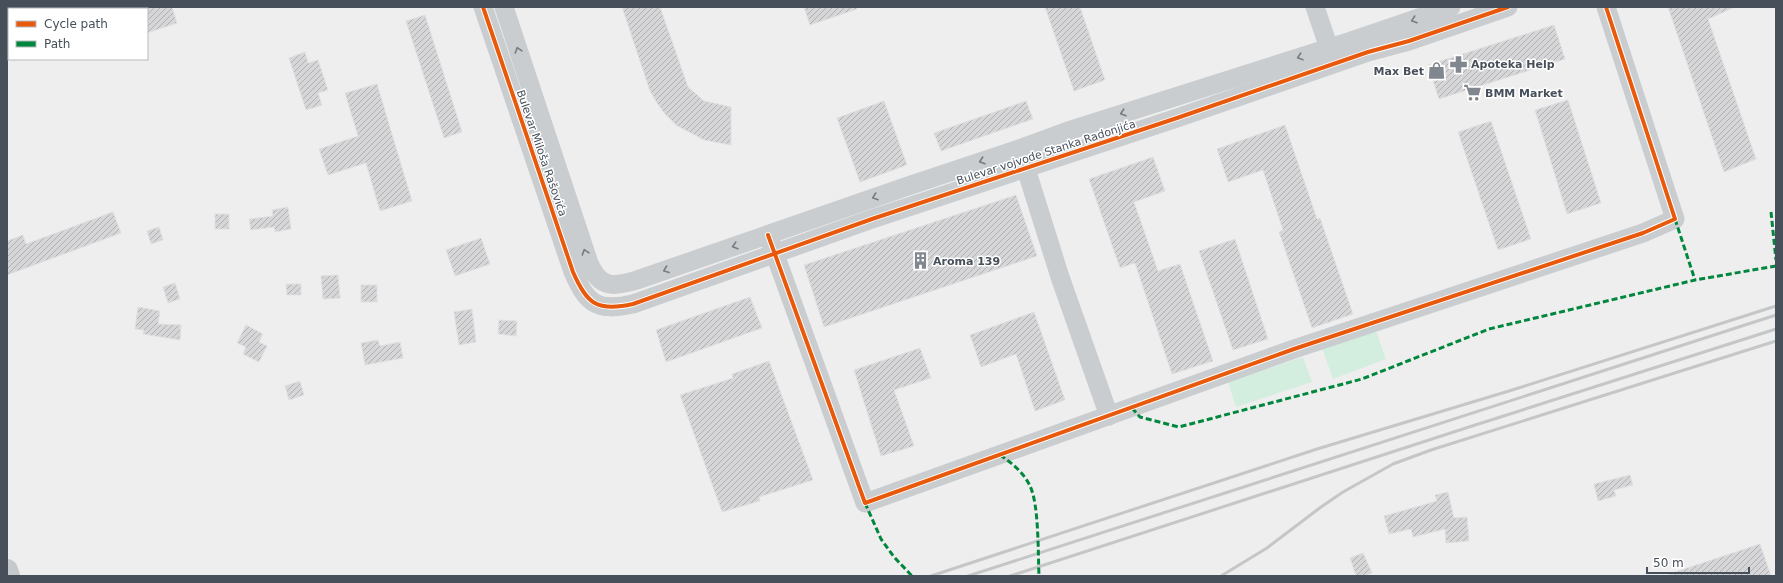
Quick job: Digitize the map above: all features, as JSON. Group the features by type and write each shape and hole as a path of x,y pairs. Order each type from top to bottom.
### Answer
{"main road":[{"path":"7,570 9,576"}],"street":[{"name":"Bulevar Miloša Rašovića","path":"484,7 573,272 583,293 591,302"},
{"name":"Bulevar Miloša Rašovića","path":"504,7 593,274 605,283"},
{"path":"1315,7 1329,48"},
{"name":"Bulevar vojvode Stanka Radonjića","path":"605,283 621,285 1072,130 1329,48 1451,7"},
{"name":"Bulevar vojvode Stanka Radonjića","path":"591,302 609,308 633,304 1026,168 1368,52 1409,41 1508,7"},
{"path":"768,235 865,503 1294,349 1635,235 1675,219 1606,7"},
{"path":"1019,149 1060,276 1109,416"}],"green space":[{"path":"1375,328 1386,359 1333,379 1322,348"},
{"path":"1303,357 1312,382 1236,407 1228,382"}],"building":[{"path":"172,7 177,23 148,33 147,8"},
{"path":"622,7 660,7 688,87 704,101 731,107 731,145 704,140 676,125 665,114 650,91"},
{"path":"804,7 857,7 857,9 810,25"},
{"path":"1045,7 1080,7 1105,80 1074,91"},
{"path":"1668,7 1735,7 1708,19 1756,159 1724,172"},
{"path":"425,15 462,132 444,138 406,21"},
{"path":"1554,25 1565,59 1439,99 1428,65"},
{"path":"305,52 308,63 318,60 328,90 318,93 322,105 306,110 289,58"},
{"path":"377,84 412,201 380,211 366,163 328,175 319,149 358,136 345,93"},
{"path":"1568,100 1601,203 1567,214 1535,110"},
{"path":"884,101 907,165 860,182 837,118"},
{"path":"1026,101 1033,119 941,151 934,133"},
{"path":"1491,121 1531,239 1498,250 1458,132"},
{"path":"1285,125 1317,219 1320,218 1353,314 1312,328 1279,232 1283,230 1263,170 1228,182 1217,149"},
{"path":"1153,157 1165,191 1134,202 1158,271 1180,264 1213,361 1172,374 1135,263 1120,268 1089,179"},
{"name":"Aroma 139","path":"1016,195 1037,256 824,327 804,265"},
{"path":"288,207 291,229 275,232 274,227 251,230 249,219 273,216 272,210"},
{"path":"113,212 121,233 7,275 7,241 23,235 26,244"},
{"path":"215,214 229,214 229,229 215,229"},
{"path":"159,227 163,240 151,244 147,231"},
{"path":"481,238 490,264 455,276 446,250"},
{"path":"1235,239 1268,339 1233,350 1199,251"},
{"path":"338,275 340,298 323,299 321,276"},
{"path":"175,283 180,299 168,303 163,287"},
{"path":"286,284 301,284 301,295 287,295"},
{"path":"361,285 377,285 377,302 361,302"},
{"path":"750,297 762,328 666,362 656,330"},
{"path":"138,307 160,311 158,324 181,325 180,340 143,334 144,330 135,329"},
{"path":"472,309 476,342 459,345 454,312"},
{"path":"1034,312 1065,400 1035,411 1016,354 981,367 970,335"},
{"path":"499,320 517,321 516,336 498,334"},
{"path":"246,325 263,334 259,342 267,346 259,362 243,354 246,347 237,343"},
{"path":"378,340 380,346 400,342 403,358 365,365 361,343"},
{"path":"920,348 931,378 894,390 914,446 881,456 854,370"},
{"path":"769,361 813,480 759,497 760,501 722,512 680,395 733,378 732,374"},
{"path":"300,381 304,395 289,400 285,386"},
{"path":"1630,475 1633,485 1614,490 1616,496 1598,501 1594,484"},
{"path":"1448,492 1454,518 1467,517 1469,541 1446,543 1445,529 1413,537 1411,529 1389,534 1384,516 1437,501 1435,495"},
{"path":"1760,544 1771,576 1670,576 1669,574"},
{"path":"1363,553 1372,573 1365,576 1356,576 1350,558"}],"railway":[{"path":"931,576 1317,449 1509,391 1776,306"},
{"path":"968,576 1776,315"},
{"path":"1010,576 1776,329"},
{"path":"1221,576 1267,548 1343,492 1393,464 1431,450 1776,341"}],"marked path":[{"path":"1771,212 1776,260"},
{"path":"1675,219 1695,280"},
{"path":"1132,408 1140,417 1179,427 1362,379 1489,329 1695,280 1776,266"},
{"path":"1000,455 1021,473 1030,486 1033,494 1038,530 1039,576"},
{"path":"865,503 881,539 894,557 912,576"}],"cycle path":[{"path":"483,7 573,272 583,292 589,298 595,303 610,307 633,304 872,219 1177,118 1368,52 1409,41 1508,7"},
{"path":"768,235 865,503 1294,349 1643,233 1675,219 1606,7"}],"place":[{"name":"Apoteka Help","path":"1458,64"},
{"name":"Max Bet","path":"1437,71"},
{"name":"BMM Market","path":"1472,93"},
{"name":"Aroma 139","path":"920,261"}]}
